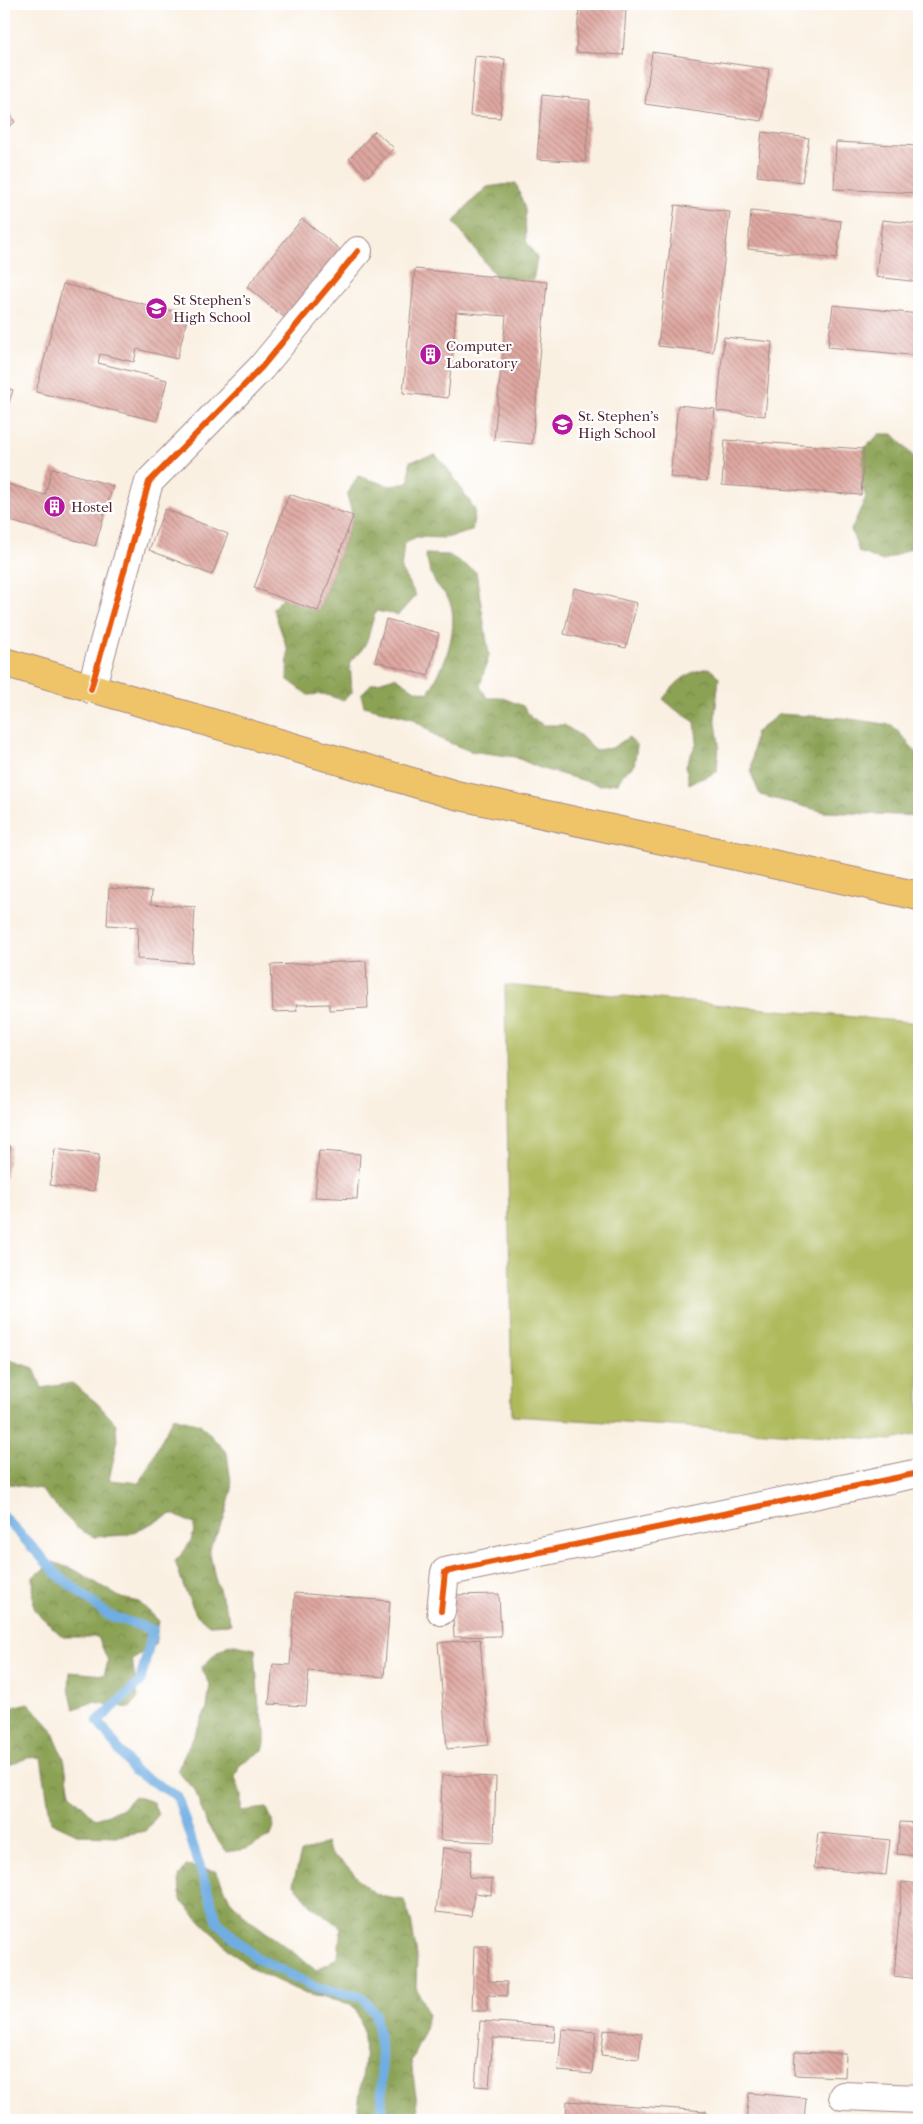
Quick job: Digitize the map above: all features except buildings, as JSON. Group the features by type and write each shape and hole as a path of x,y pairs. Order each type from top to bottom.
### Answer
{"main road":[{"path":"4,662 456,795 919,896"}],"street":[{"path":"91,689 149,482 261,368 358,251"},
{"path":"442,1611 445,1572 919,1473"},
{"path":"843,2096 919,2099"}],"green space":[{"path":"516,183 525,209 526,241 537,258 533,281 497,278 454,222 466,207 487,187"},
{"path":"879,434 893,434 914,457 919,458 919,549 911,548 883,561 859,552 851,530 866,497 862,487 864,449"},
{"path":"436,455 451,473 475,510 472,531 446,538 416,537 404,544 401,570 416,595 398,615 376,611 368,639 362,650 350,661 352,693 343,700 323,694 308,695 287,679 288,651 273,608 283,598 318,611 353,517 347,495 358,476 390,486 409,483 410,461"},
{"path":"425,554 449,555 476,572 489,655 480,686 487,698 503,698 523,706 531,718 544,725 564,725 581,736 595,750 612,748 629,737 637,746 634,766 624,773 618,783 600,785 542,769 515,757 470,751 440,739 413,719 364,706 361,694 371,684 395,677 415,690 428,693 444,662 451,639 453,616 448,598 434,580"},
{"path":"709,668 719,677 715,716 719,744 717,772 689,784 686,765 697,742 695,722 663,699 683,678 702,669"},
{"path":"779,714 843,718 892,725 919,755 919,816 825,812 760,795 751,773 755,733"},
{"path":"505,985 919,1023 919,1434 892,1440 512,1416"},
{"path":"4,1358 34,1368 42,1388 72,1383 97,1403 116,1424 117,1443 109,1480 140,1483 173,1417 200,1424 227,1453 232,1490 224,1519 209,1549 215,1578 231,1624 209,1625 196,1614 185,1590 175,1561 189,1544 193,1535 194,1524 172,1514 127,1535 94,1537 77,1528 40,1489 4,1483"},
{"path":"53,1562 75,1570 121,1598 139,1602 159,1621 155,1645 132,1659 138,1698 130,1708 93,1702 74,1709 69,1688 70,1672 104,1675 108,1661 98,1637 63,1637 34,1610 33,1577"},
{"path":"230,1644 255,1649 259,1708 265,1727 263,1750 240,1765 235,1777 241,1795 241,1811 267,1808 274,1826 271,1836 246,1849 227,1852 207,1825 195,1790 177,1771 207,1708 210,1684 201,1668 217,1652"},
{"path":"28,1703 51,1728 64,1759 70,1793 96,1819 123,1808 134,1796 153,1802 158,1815 145,1831 118,1836 79,1835 51,1822 41,1757 27,1758 4,1767 4,1710"},
{"path":"326,1843 331,1854 345,1864 372,1891 384,1897 404,1900 411,1920 417,1956 416,1987 428,2014 424,2033 411,2061 418,2109 416,2120 341,2120 358,2111 364,2056 362,2028 351,2004 306,1994 254,1970 232,1953 180,1900 179,1877 186,1866 216,1871 230,1900 247,1918 317,1970 338,1957 341,1927 311,1905 293,1883 301,1853"}],"waterway":[{"path":"4,1517 58,1575 108,1615 153,1630 140,1682 98,1721 134,1771 177,1796 218,1923 255,1957 319,1989 362,1997 375,2014 381,2050 382,2109 375,2120"}],"cycle path":[{"path":"91,689 149,482 261,368 358,251"},
{"path":"441,1611 445,1572 919,1473"}],"place":[{"name":"St Stephen's High School","path":"157,309"},
{"name":"Computer Laboratory","path":"430,355"},
{"name":"St. Stephen's High School","path":"562,425"},
{"name":"Hostel","path":"55,507"}]}
